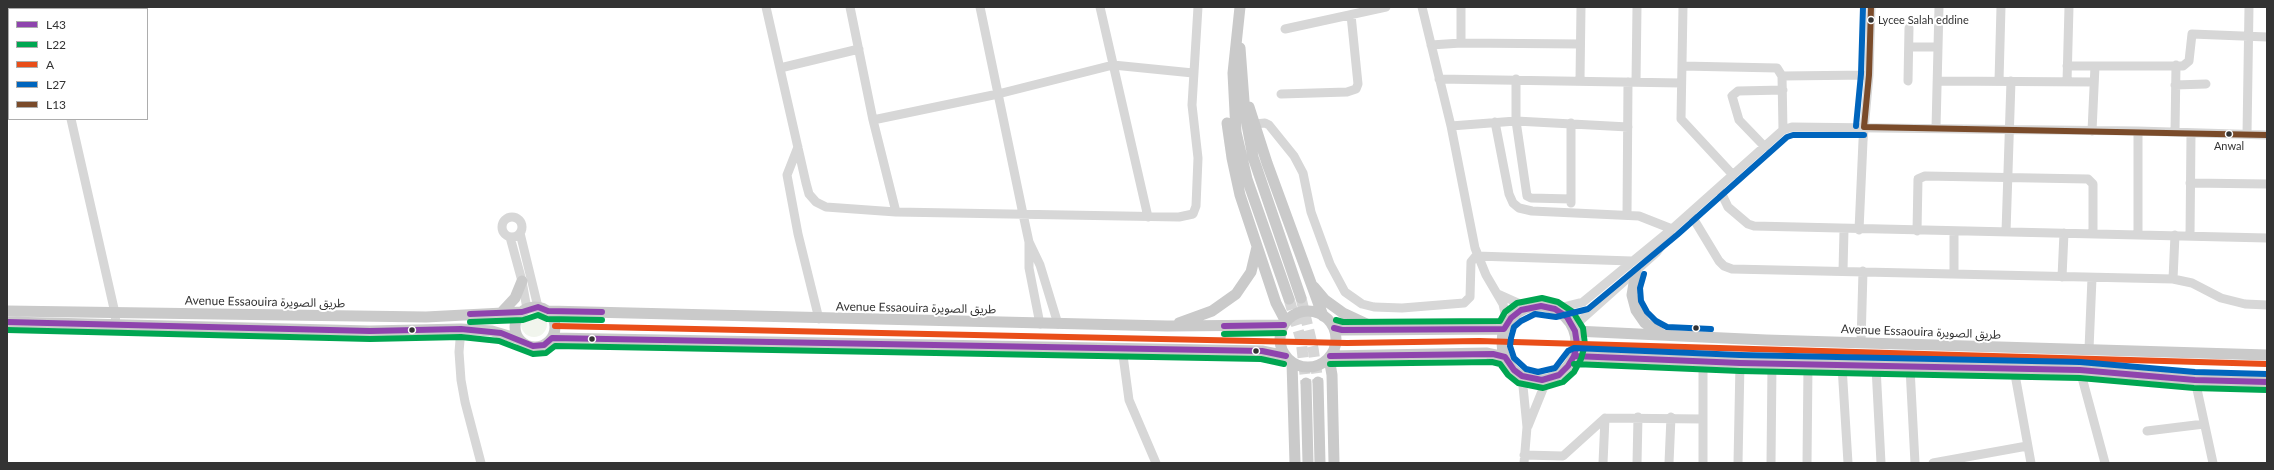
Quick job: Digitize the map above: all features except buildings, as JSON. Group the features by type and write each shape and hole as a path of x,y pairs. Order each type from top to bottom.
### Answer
{"main road":[{"path":"1240,7 1234,66 1239,99 1253,157 1301,298"},
{"path":"7,322 370,330 461,329 492,331 519,339 528,345 538,346 552,338 1262,351 1289,359 1308,367 1319,365 1329,357 1336,342 1334,328 1323,316 1267,163 1255,124 1239,99"},
{"path":"1239,99 1229,111 1227,124 1232,158 1240,195 1276,303 1285,324"},
{"path":"1239,99 1236,132 1242,164 1289,299"},
{"path":"1167,326 1201,316 1229,300 1241,287 1251,272 1257,247"},
{"path":"1634,267 1632,295 1636,310 1651,328 1665,335"},
{"path":"501,313 515,298 522,281"},
{"path":"1310,282 1325,300 1343,313 1362,324 1383,330"},
{"path":"1542,306 1555,309 1567,317 1575,330 1577,344 1574,356 1564,371 1547,379 1537,380 1522,376 1514,370 1505,357 1502,342 1506,326 1516,314 1527,307 1542,306"},
{"path":"519,339 515,328 516,322 533,310 554,320 555,326 552,338"},
{"name":"Avenue Essaouira طريق الصويرة","path":"7,311 426,316 501,313 533,310 1040,324 1167,326 1285,324"},
{"path":"1295,463 1289,359 1280,341 1285,324 1300,312 1312,312 1323,316"},
{"path":"1334,328 1383,330 1506,326"},
{"name":"Avenue Essaouira طريق الصويرة","path":"1575,330 1861,343 2267,355"},
{"path":"1329,357 1486,353 1505,357"},
{"path":"1574,356 1703,362 1910,368 2080,370 2195,380 2267,382"},
{"path":"1329,357 1332,375 1334,463"},
{"path":"1318,382 1320,463"},
{"path":"1306,383 1308,463"}],"street":[{"path":"766,7 808,188 816,202 826,207 837,209 896,212 1148,217 1186,217 1193,214 1196,206 1198,158 1192,105 1198,7"},
{"path":"850,7 873,120 896,212"},
{"path":"980,7 1022,214 1030,242 1040,265 1058,324"},
{"path":"1100,7 1148,217"},
{"path":"1286,29 1386,7"},
{"path":"1422,7 1451,126 1478,256 1505,311 1506,326"},
{"path":"1461,7 1461,43"},
{"path":"1580,80 1581,7"},
{"path":"1628,215 1628,127 1637,7"},
{"path":"1682,7 1680,114 1682,121 1733,176"},
{"path":"1859,230 1864,127 1869,75 1871,7"},
{"path":"1936,128 1939,7"},
{"path":"1998,81 2001,7"},
{"path":"2067,82 2068,7"},
{"path":"2247,134 2250,36 2249,7"},
{"path":"1281,94 1347,92 1356,88 1358,84 1351,15"},
{"path":"1908,81 1909,28"},
{"path":"2067,66 2186,65 2189,61 2192,34 2267,37"},
{"path":"1431,45 1461,43 1580,44"},
{"path":"1909,46 1938,47"},
{"path":"780,68 859,49"},
{"path":"873,120 998,94 1113,65 1193,73"},
{"path":"2175,132 2176,65"},
{"path":"1682,66 1774,67 1780,70 1782,76 1783,130"},
{"path":"2092,131 2095,66"},
{"path":"1782,76 1869,75"},
{"path":"1439,79 1580,80 1681,83"},
{"path":"1516,79 1516,121 1527,196 1531,198 1571,199"},
{"path":"1938,81 2094,82"},
{"path":"2006,232 2010,81"},
{"path":"2175,85 2206,84"},
{"path":"1765,147 1739,120 1732,96 1738,91 1782,90"},
{"path":"71,120 115,313 116,325"},
{"path":"1451,126 1516,121 1628,127"},
{"path":"1495,122 1509,194 1513,203 1525,210 1628,215 1644,218 1672,229"},
{"path":"1255,124 1265,123 1269,125 1299,164 1311,212 1326,253 1341,287 1356,301 1374,307 1402,308 1464,303 1470,294 1472,260 1478,256 1634,267"},
{"path":"1570,123 1572,212"},
{"path":"1555,309 1583,302 1661,248 1672,229 1783,130 1792,127 2267,134"},
{"path":"2138,131 2138,235"},
{"path":"2190,236 2191,134"},
{"path":"798,147 787,175 798,234 818,319"},
{"path":"1917,231 1918,179 1922,176 2088,179 2091,181 2093,188 2093,234"},
{"path":"2190,183 2267,184"},
{"path":"1719,188 1728,207 1751,226 1844,230 2175,235 2267,238"},
{"path":"1690,213 1719,261 1728,268 2173,280 2192,282 2221,298 2245,304 2267,305"},
{"path":"508,217 516,217 521,222 520,233 533,310 522,281 510,237 505,234 502,229 504,221 508,217"},
{"path":"1843,271 1844,230"},
{"path":"1954,231 1954,274"},
{"path":"510,237 520,233"},
{"path":"2062,277 2064,233"},
{"path":"2173,280 2175,235"},
{"path":"1030,242 1029,268 1040,324"},
{"path":"1575,330 1581,320 1634,267"},
{"path":"1861,343 1863,271"},
{"path":"2089,349 2092,278"},
{"path":"1497,293 1508,300 1527,307"},
{"path":"461,329 459,352 461,380 465,402 481,463"},
{"path":"1122,348 1129,400 1156,463"},
{"path":"1703,362 1703,463"},
{"path":"1738,463 1740,363"},
{"path":"1771,463 1772,364"},
{"path":"1807,463 1808,365"},
{"path":"1842,366 1848,463"},
{"path":"1876,367 1881,463"},
{"path":"1910,368 1915,463"},
{"path":"2014,369 2031,463"},
{"path":"2080,370 2105,463"},
{"path":"1522,376 1527,427 1524,459 1563,460 1605,418 1671,417 1703,419"},
{"path":"1527,427 1547,379"},
{"path":"2195,380 2213,463"},
{"path":"1637,463 1638,417"},
{"path":"1670,463 1671,417"},
{"path":"1602,463 1605,418"},
{"path":"2146,431 2204,424"},
{"path":"1933,463 2028,446"}],"shaded area":[{"path":"534,311 543,315 547,324 543,333 534,337 525,333 521,324 525,315"}],"tunnel":[{"path":"1301,298 1313,348 1318,382"},
{"path":"1289,299 1301,340 1306,383"}],"transit line":[{"name":"L27","path":"1856,126 1861,74 1863,7"},
{"name":"L13","path":"1864,127 1869,75 1871,7"},
{"name":"L13","path":"1864,127 2267,135"},
{"name":"L27","path":"1864,135 1793,135 1787,137 1677,235 1588,309 1556,317 1535,314 1521,321 1514,327 1511,338 1510,346 1514,358 1526,369 1538,372 1555,368 1568,351 1574,348 1740,355 2080,362 2195,372 2267,374"},
{"name":"L27","path":"1644,274 1640,288 1641,301 1647,312 1656,321 1667,327 1711,329"},
{"name":"L22","path":"1330,364 1492,362 1500,364 1508,375 1518,383 1543,388 1563,382 1574,372 1581,359 1585,345 1583,328 1573,312 1558,302 1542,298 1517,303 1505,312 1500,321 1343,322 1336,320"},
{"name":"L43","path":"1330,356 1493,354 1505,357 1514,370 1522,376 1542,380 1559,375 1568,366 1574,356 1577,344 1575,331 1567,317 1555,309 1541,306 1521,310 1511,318 1504,329 1342,330 1334,328"},
{"name":"L43","path":"470,314 522,312 538,307 548,311 602,312"},
{"name":"L22","path":"470,322 523,320 538,315 547,319 602,320"},
{"name":"L43","path":"7,322 370,331 461,329 501,333 533,346 544,345 552,338 1262,351 1286,356"},
{"name":"L43","path":"1224,326 1284,325"},
{"name":"A","path":"555,326 1347,343 1479,341 2267,364"},
{"name":"L22","path":"7,330 370,339 461,337 499,341 533,354 546,353 555,346 1261,359 1284,364"},
{"name":"L22","path":"1224,334 1284,333"},
{"name":"L43","path":"1574,356 1740,363 2080,370 2195,380 2267,382"},
{"name":"L22","path":"1574,364 1740,371 2080,378 2194,388 2267,390"}],"place":[{"name":"Lycee Salah eddine","path":"1871,20"},
{"name":"Anwal","path":"2229,134"}]}
